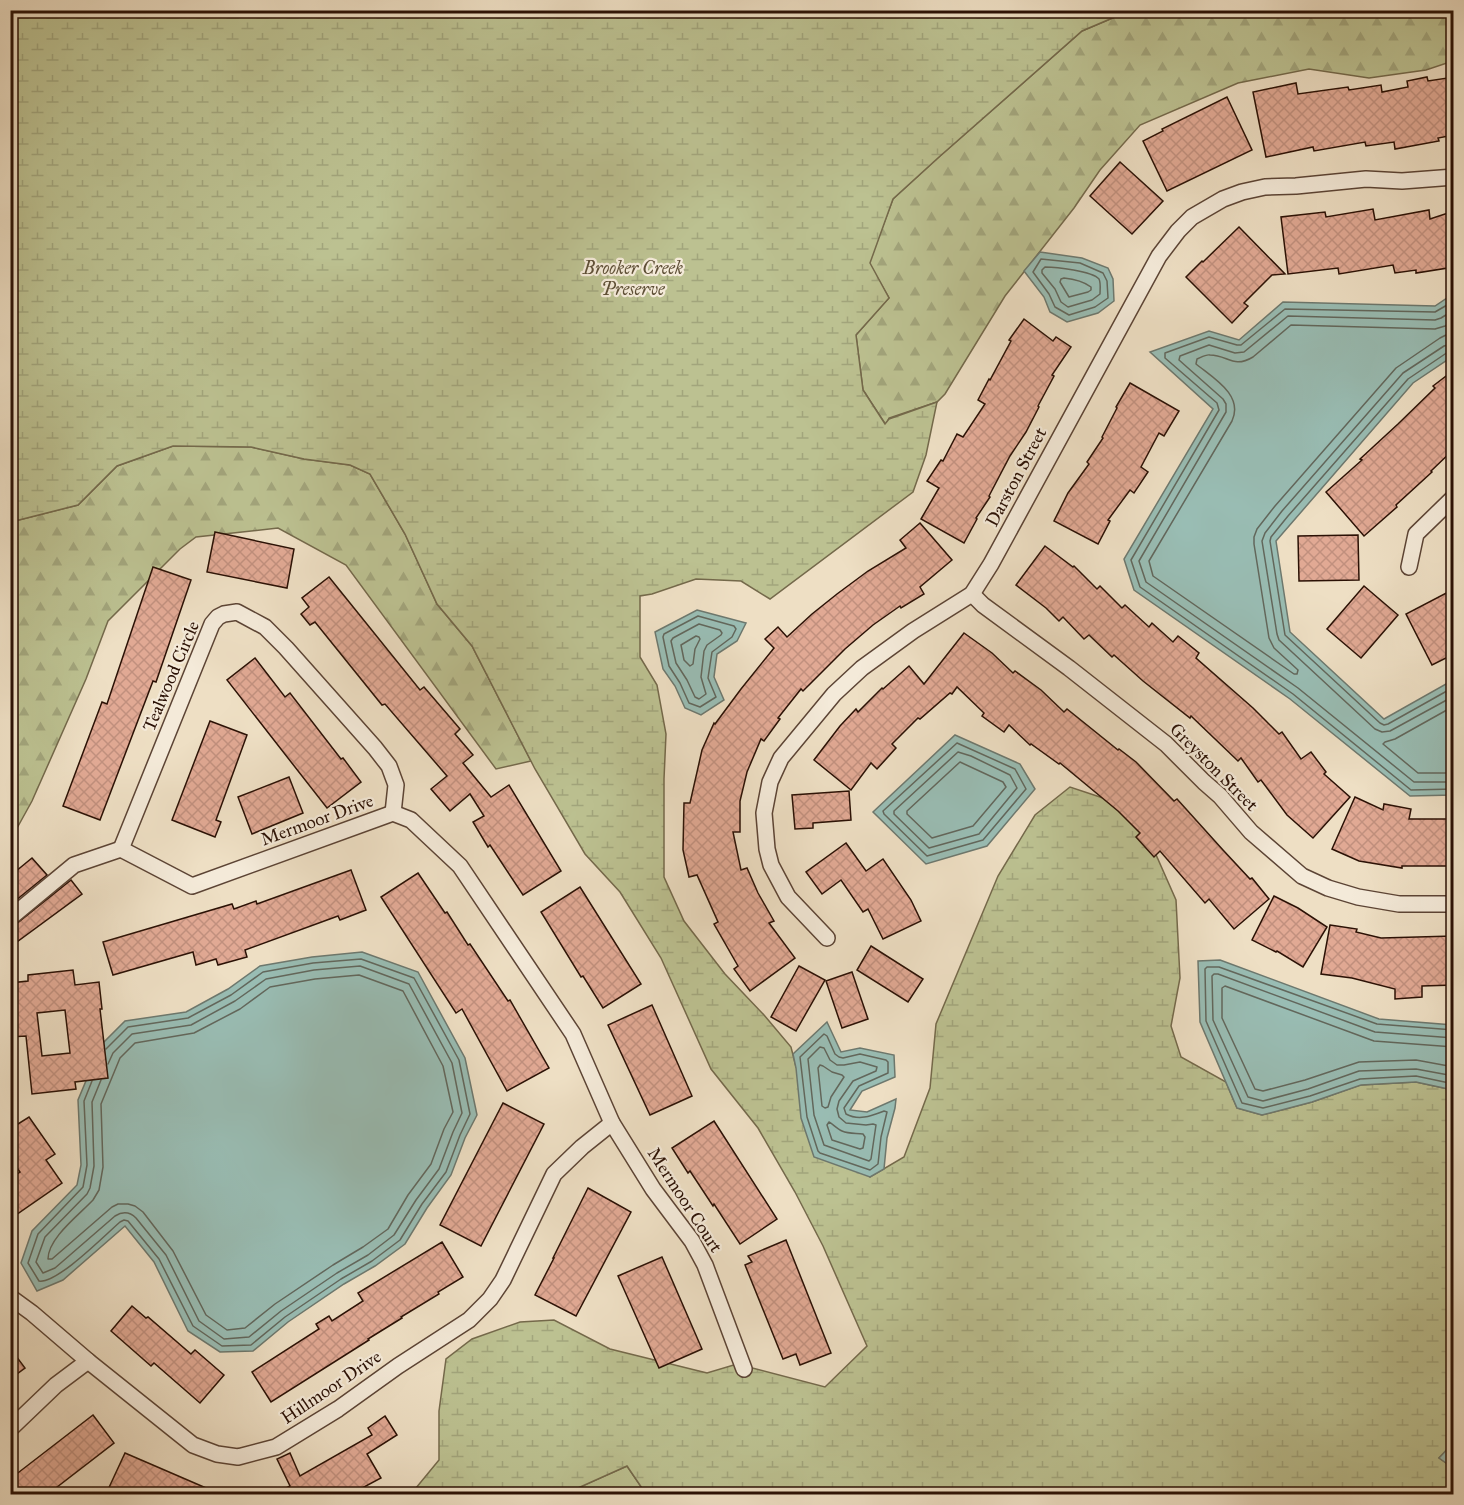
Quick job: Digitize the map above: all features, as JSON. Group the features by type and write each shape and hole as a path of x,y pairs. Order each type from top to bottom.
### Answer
{"street":[{"name":"Darston Street","path":"827,938 788,897 771,865 767,849 764,813 770,782 781,758 834,694 862,668 972,594 991,564 1159,256 1178,231 1192,217 1223,199 1265,187 1366,179 1402,181 1454,177"},
{"path":"1409,567 1416,534 1454,497"},
{"name":"Greyston Street","path":"972,594 983,605 1166,744 1220,796 1251,832 1302,876 1328,888 1358,897 1399,904 1454,904"},
{"name":"Tealwood Circle","path":"121,849 212,624 218,616 232,612 237,612 265,627 375,748 389,766 396,784 393,813"},
{"name":"Mermoor Drive","path":"121,849 192,886 393,813 411,820 460,866 573,1034 612,1123"},
{"path":"10,918 75,865 121,849"},
{"name":"Hillmoor Drive","path":"10,1297 193,1445 217,1454 238,1457 276,1447 338,1409 398,1366 469,1320 490,1299 503,1280 554,1174 612,1123"},
{"name":"Mermoor Court","path":"612,1123 653,1189 692,1241 705,1265 744,1369"},
{"path":"10,1429 56,1385 88,1361"}],"green space":[{"name":"Brooker Creek Preserve","path":"10,11 1129,11 1082,31 893,199 870,263 889,298 856,335 863,390 885,424 889,419 937,402 926,455 913,492 770,599 741,581 696,579 640,596 640,657 657,685 666,734 664,877 684,921 725,974 791,1047 796,1067 870,1177 904,1157 930,1088 936,1024 998,876 1035,815 1070,787 1115,802 1153,848 1176,900 1180,978 1171,1026 1181,1057 1226,1082 1237,1108 1262,1115 1312,1102 1360,1085 1416,1082 1453,1090 1454,1443 1439,1458 1453,1468 1453,1494 646,1494 627,1466 566,1494 411,1494 439,1460 439,1411 446,1359 472,1339 520,1322 554,1320 610,1349 707,1373 737,1364 825,1387 867,1346 823,1246 795,1192 758,1128 711,1069 661,958 620,892 585,854 535,769 472,646 437,604 405,534 370,474 350,465 304,459 251,447 173,446 117,466 78,505 11,522"},
{"path":"1129,11 1453,11 1453,61 1426,70 1369,78 1309,69 1238,83 1140,125 1100,170 1074,208 1005,296 945,394 937,402 889,418 886,425 863,390 856,335 889,298 869,263 893,199 1082,31"},
{"path":"173,446 251,447 304,459 350,465 370,474 405,534 437,604 472,646 531,761 496,769 346,565 278,528 196,537 180,549 108,621 86,679 32,801 11,839 11,522 78,505 117,466"},
{"path":"627,1466 646,1494 566,1494 566,1493"}],"water":[{"path":"1040,252 1082,258 1108,268 1113,279 1114,301 1098,313 1067,322 1050,312 1044,297 1024,271"},
{"path":"1453,294 1453,356 1413,383 1276,541 1290,632 1384,719 1453,680 1453,795 1410,796 1290,699 1134,590 1124,559 1213,409 1150,352 1209,331 1239,340 1283,302 1435,306"},
{"path":"697,610 746,623 737,641 717,654 714,677 724,700 701,715 685,708 675,686 663,669 655,632"},
{"path":"955,735 1020,764 1035,789 987,846 926,864 873,812"},
{"path":"362,952 418,972 465,1058 477,1115 465,1138 451,1175 405,1244 288,1322 253,1351 220,1352 188,1331 154,1262 125,1226 63,1280 37,1291 21,1263 32,1231 77,1185 81,1165 78,1100 101,1045 125,1021 186,1012 228,989 260,966 312,957"},
{"path":"1220,960 1379,1019 1453,1025 1453,1090 1416,1082 1361,1085 1312,1102 1262,1115 1237,1108 1200,1022 1198,961"},
{"path":"827,1022 841,1052 860,1048 894,1055 895,1077 862,1091 850,1110 867,1112 896,1099 887,1138 884,1169 870,1177 814,1157 801,1118 793,1054"},
{"path":"1453,1443 1453,1468 1439,1458"}],"building":[{"path":"1427,77 1428,81 1454,77 1454,135 1438,138 1439,141 1395,149 1394,142 1366,146 1365,142 1314,151 1313,147 1266,157 1253,92 1296,83 1298,94 1381,85 1382,92 1408,87 1407,81"},
{"path":"1227,97 1252,150 1167,191 1143,141 1163,131 1162,129"},
{"path":"1120,162 1163,201 1132,234 1090,196"},
{"path":"1373,209 1375,220 1429,210 1430,219 1454,211 1454,267 1416,273 1416,270 1395,273 1393,265 1339,274 1338,268 1288,274 1281,217 1325,212 1326,217"},
{"path":"1239,227 1285,274 1272,275 1244,303 1248,306 1232,323 1186,277"},
{"path":"1024,319 1053,341 1056,337 1071,347 1052,375 1054,376 1026,432 1010,456 964,543 921,519 939,488 927,481 941,460 943,461 957,434 963,437 985,404 978,400 1011,341 1009,340"},
{"path":"1454,370 1454,449 1396,505 1397,507 1364,536 1326,492 1435,388 1433,386"},
{"path":"1130,383 1179,411 1164,436 1159,433 1141,467 1148,472 1134,493 1130,490 1108,520 1110,521 1098,544 1054,521 1068,493 1089,464 1087,462 1103,438 1116,407"},
{"path":"920,523 952,560 920,587 924,594 901,608 900,606 873,625 803,691 801,689 778,718 780,719 764,741 761,739 747,772 740,801 740,832 733,832 741,870 747,868 774,921 769,923 795,958 750,991 734,969 738,966 714,924 718,922 697,875 689,877 683,850 684,803 690,803 702,750 714,723 774,648 765,639 778,627 787,637 837,594 868,571 906,548 900,540"},
{"path":"215,532 294,549 287,588 207,572"},
{"path":"1358,535 1359,580 1299,581 1298,536"},
{"path":"1045,546 1074,566 1097,589 1100,586 1122,608 1125,605 1149,627 1152,623 1173,642 1178,636 1199,653 1196,658 1279,734 1282,732 1301,759 1311,752 1326,772 1324,774 1350,797 1313,838 1287,815 1261,780 1258,782 1241,758 1238,761 1191,716 1190,718 1143,681 1114,655 1112,657 1089,635 1084,639 1063,617 1059,621 1016,585"},
{"path":"153,567 191,580 156,682 153,681 100,820 63,806 102,702 107,704"},
{"path":"329,577 420,690 424,687 460,729 455,734 473,755 463,763 491,797 509,785 561,871 523,895 473,822 484,816 470,794 450,811 431,789 447,776 385,704 382,705 315,622 310,625 301,614 309,607 302,598"},
{"path":"1364,586 1398,615 1361,658 1327,629"},
{"path":"1454,589 1454,654 1432,665 1406,614"},
{"path":"964,633 992,653 1013,673 1015,671 1041,690 1064,712 1067,709 1136,762 1174,801 1177,799 1269,899 1234,929 1209,899 1205,903 1160,851 1154,857 1136,837 1140,833 1118,811 1060,763 1030,745 1009,725 1004,732 982,716 984,713 957,687 952,694 950,693 920,719 918,718 892,744 896,748 877,769 871,763 851,790 814,760 856,709 858,712 909,666 924,684"},
{"path":"255,658 285,697 290,693 361,782 327,808 227,680"},
{"path":"210,721 247,735 216,820 221,822 215,837 172,820"},
{"path":"289,777 303,813 252,834 238,797"},
{"path":"849,791 851,820 813,823 813,828 795,829 792,795"},
{"path":"1355,797 1383,810 1384,804 1411,809 1409,819 1454,819 1454,866 1402,866 1402,868 1359,861 1332,849"},
{"path":"846,843 866,871 883,859 911,900 921,921 883,939 868,909 863,912 841,880 822,894 806,872"},
{"path":"32,858 47,875 15,901 10,896 10,876"},
{"path":"351,870 366,910 340,920 338,916 245,950 247,957 218,965 216,959 196,965 193,952 113,975 103,942 232,904 234,909 256,901 257,904"},
{"path":"418,873 508,1001 510,1000 549,1068 507,1091 462,1009 456,1013 381,897"},
{"path":"71,880 82,894 10,947 10,929"},
{"path":"580,887 641,984 603,1008 541,912"},
{"path":"1274,896 1327,927 1303,967 1277,951 1252,940"},
{"path":"1330,925 1357,929 1356,932 1381,938 1453,936 1454,985 1422,986 1422,997 1395,999 1395,989 1352,978 1321,974"},
{"path":"871,946 923,979 908,1002 857,970"},
{"path":"799,966 825,980 796,1031 771,1017"},
{"path":"73,970 75,985 99,982 108,1078 75,1082 76,1089 32,1094 26,1036 10,1037 10,983 28,981 28,975","holes":["65,1010 70,1053 42,1056 37,1013"]},
{"path":"852,972 868,1019 842,1028 826,981"},
{"path":"652,1005 692,1096 650,1115 608,1025"},
{"path":"503,1103 544,1124 481,1246 440,1225"},
{"path":"29,1117 55,1154 46,1160 62,1183 10,1219 10,1179 20,1172 10,1158 10,1129"},
{"path":"714,1121 777,1219 740,1244 714,1204 713,1206 672,1148"},
{"path":"588,1188 631,1212 576,1316 535,1295"},
{"path":"786,1240 831,1353 800,1365 796,1354 783,1359 745,1265 752,1262 748,1256"},
{"path":"442,1242 463,1277 271,1402 252,1372 319,1329 316,1324 329,1316 332,1321 363,1301 358,1293"},
{"path":"662,1257 702,1349 659,1368 618,1276"},
{"path":"132,1306 191,1354 195,1350 224,1375 200,1403 154,1363 151,1366 111,1331"},
{"path":"10,1348 25,1368 10,1379"},
{"path":"93,1415 114,1443 48,1494 10,1494 10,1479"},
{"path":"385,1416 397,1435 367,1454 381,1478 351,1494 275,1494 290,1486 277,1459 290,1453 300,1476 372,1435 368,1428"},
{"path":"125,1453 220,1494 106,1494"}]}
